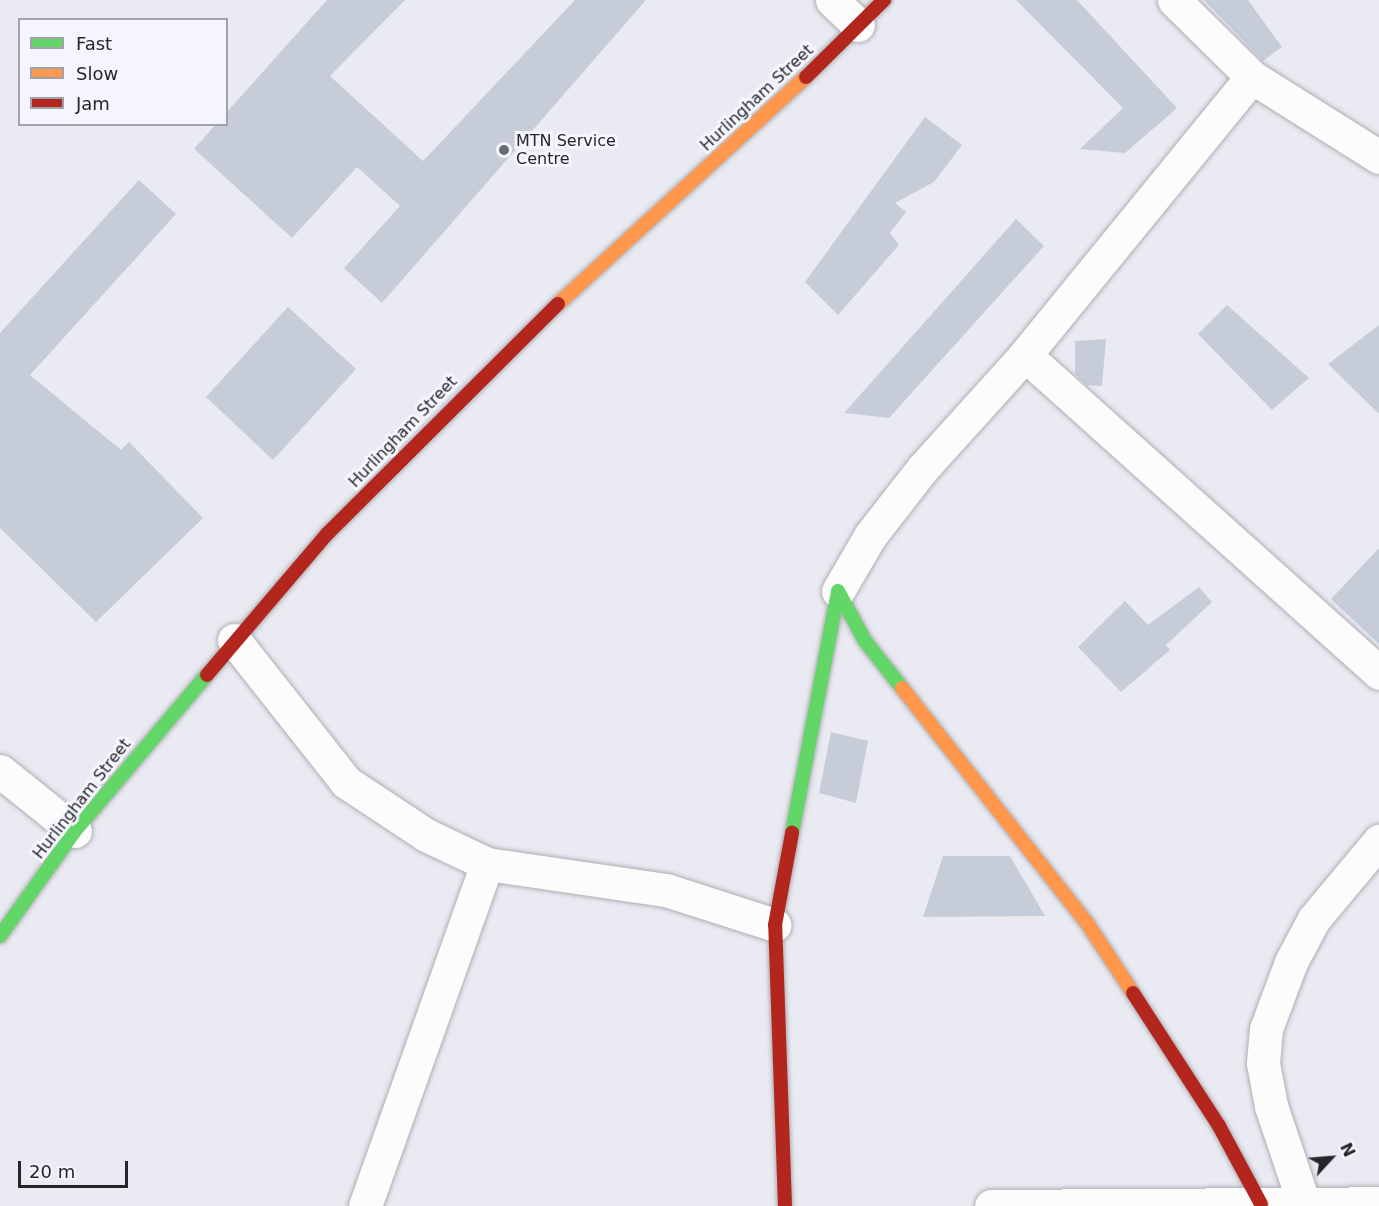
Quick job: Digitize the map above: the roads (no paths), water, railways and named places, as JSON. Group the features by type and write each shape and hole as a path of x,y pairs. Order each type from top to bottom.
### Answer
{"street":[{"path":"832,0 858,25"},
{"name":"Hurlingham Street","path":"0,936 75,831 234,640 327,534 500,357 884,0"},
{"path":"1174,0 1252,77 1379,157"},
{"path":"785,1206 775,925 838,591 870,536 923,468 1025,355 1252,77"},
{"path":"1025,355 1379,673"},
{"path":"838,591 865,641 1086,923 1219,1126 1261,1204"},
{"path":"234,640 346,782 426,835 487,864 666,890 775,925"},
{"path":"0,771 75,831"},
{"path":"1304,1204 1271,1106 1263,1063 1266,1029 1291,962 1314,919 1379,841"},
{"path":"365,1206 487,864"},
{"path":"991,1206 1379,1203"}],"place":[{"name":"MTN Service Centre","path":"504,150"}]}
